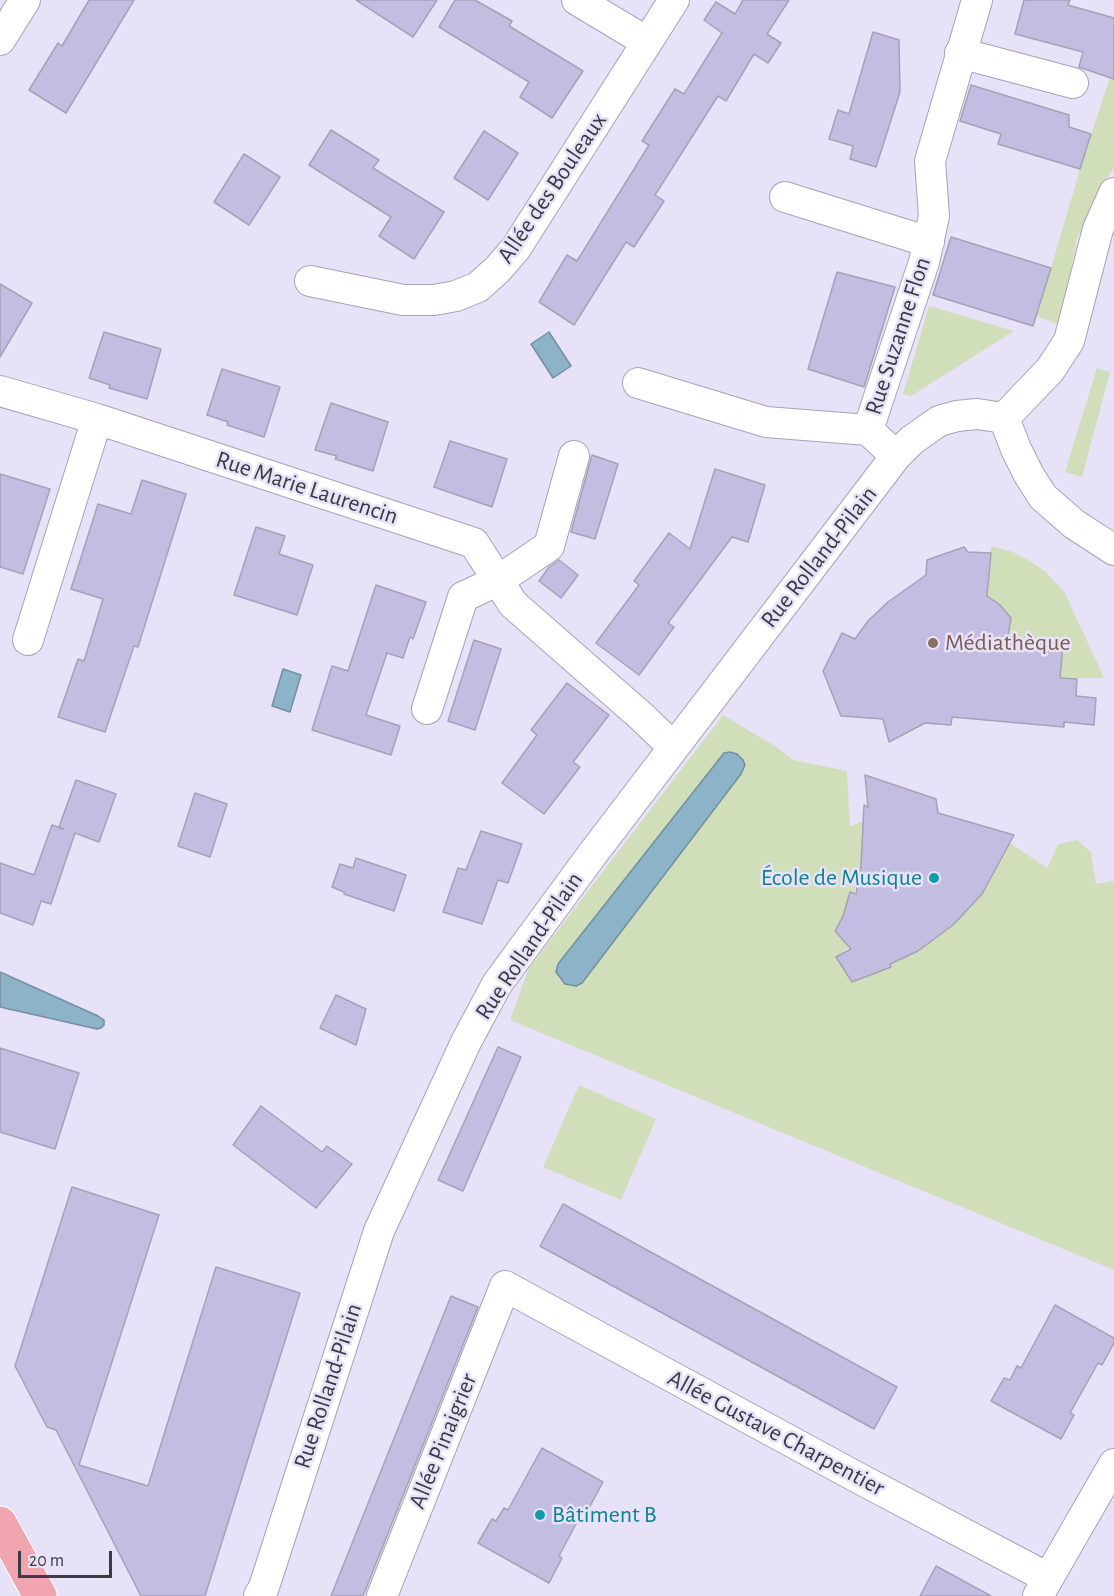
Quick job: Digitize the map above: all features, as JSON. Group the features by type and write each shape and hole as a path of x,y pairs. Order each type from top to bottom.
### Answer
{"main road":[{"path":"0,1522 40,1596"}],"street":[{"path":"0,40 24,0"},
{"path":"577,0 647,42"},
{"name":"Allée des Bouleaux","path":"310,280 403,300 434,300 456,296 478,287 516,248 674,0"},
{"name":"Rue Suzanne Flon","path":"868,430 924,262 934,206 929,172 930,161 977,0"},
{"path":"960,53 1073,83"},
{"name":"Rue Suzanne Flon","path":"785,197 929,242"},
{"path":"1111,207 1091,252 1073,328 1065,348 1050,370 1005,417 1024,466 1043,497 1074,524 1114,550"},
{"name":"Rue Suzanne Flon","path":"638,383 766,422 868,430 904,448"},
{"name":"Rue Marie Laurencin","path":"0,391 97,419 474,543 513,604 673,747"},
{"name":"Rue Rolland-Pilain","path":"259,1596 264,1587 379,1231 466,1042 497,984 528,939 673,747 904,448 939,422 957,416 977,414 1005,417"},
{"path":"28,640 97,419"},
{"path":"427,709 463,597 499,580 549,546 574,456"},
{"name":"Allée Gustave Charpentier","path":"505,1286 862,1480 1043,1587"},
{"name":"Allée Pinaigrier","path":"382,1596 505,1286"},
{"path":"1043,1587 1114,1464"}],"green space":[{"path":"1110,77 1114,78 1114,168 1103,183 1077,239 1060,325 1037,316 1080,169"},
{"path":"929,306 1014,331 911,396 903,394"},
{"path":"1097,368 1110,372 1082,477 1065,472"},
{"path":"991,546 1013,552 1030,561 1045,571 1065,593 1104,678 1060,678 1063,646 994,639 1011,620 999,604 985,596"},
{"path":"723,715 778,748 793,760 847,771 850,827 863,821 885,863 860,872 853,897 835,931 849,947 836,957 852,982 891,968 888,965 922,949 921,947 952,926 984,890 1010,843 1047,868 1058,844 1077,840 1091,852 1096,884 1114,881 1114,1270 510,1020 529,968"},
{"path":"579,1085 656,1119 621,1200 543,1167"}],"water":[{"path":"549,332 571,366 553,378 531,344"},
{"path":"283,669 301,675 290,712 272,706"},
{"path":"724,753 737,754 743,760 745,765 741,774 582,983 576,986 565,984 556,972 558,964"},
{"path":"0,972 98,1016 104,1020 104,1025 97,1029 0,1007"}],"building":[{"path":"89,0 134,0 66,113 29,90 58,43 62,46"},
{"path":"356,0 437,0 413,37"},
{"path":"455,0 475,0 512,21 509,26 583,71 552,118 520,97 529,82 439,27"},
{"path":"743,0 789,0 767,34 781,43 768,63 754,54 726,101 718,96 655,195 664,201 634,247 626,242 574,325 539,302 567,255 577,261 649,145 642,141 675,89 684,94 722,33 704,20 716,2 735,14"},
{"path":"1024,0 1070,0 1068,5 1114,18 1114,79 1079,67 1083,52 1015,34"},
{"path":"873,32 899,40 900,92 876,167 850,159 853,146 829,139 838,110 849,114"},
{"path":"971,85 1069,115 1069,127 1091,134 1080,169 998,144 1001,134 960,121"},
{"path":"331,130 379,160 373,168 444,212 414,259 379,236 391,217 309,165"},
{"path":"484,131 518,153 488,200 454,178"},
{"path":"244,154 280,177 249,225 214,202"},
{"path":"951,237 1051,268 1033,326 933,295"},
{"path":"837,272 895,287 864,387 808,369"},
{"path":"0,284 32,303 0,357"},
{"path":"104,332 161,349 147,399 109,388 110,385 89,378"},
{"path":"222,369 280,387 264,437 227,425 228,422 207,415"},
{"path":"331,403 388,422 373,471 335,459 337,456 315,450"},
{"path":"450,441 507,459 492,507 434,487"},
{"path":"592,455 618,464 595,539 571,532"},
{"path":"715,469 765,485 748,542 732,537 668,623 674,627 639,675 596,643 639,585 634,581 669,533 690,549"},
{"path":"0,474 50,489 23,574 0,567"},
{"path":"142,480 186,494 138,647 134,646 105,732 58,717 78,659 84,661 103,599 71,589 98,504 131,514"},
{"path":"256,527 285,536 279,554 313,565 297,615 234,595"},
{"name":"Médiathèque","path":"964,547 968,552 991,553 987,596 999,604 1011,618 1007,641 1063,646 1060,678 1077,679 1076,696 1096,698 1094,725 1064,722 1064,727 952,717 951,725 925,723 889,742 883,719 841,716 823,671 842,633 855,639 868,621 888,602 926,575 927,560"},
{"path":"559,560 578,575 561,598 539,581 549,567"},
{"path":"376,585 426,602 413,639 410,637 403,658 387,653 366,715 400,726 391,755 312,730 332,666 348,671"},
{"path":"474,640 501,649 475,730 448,721"},
{"path":"567,683 609,715 573,762 580,767 544,814 502,783 537,735 531,730"},
{"name":"École de Musique","path":"865,775 936,799 938,813 1014,835 982,894 953,925 918,951 890,964 891,967 852,982 836,957 851,949 835,931 843,916 850,892 856,894 861,866 864,805 868,807"},
{"path":"76,780 116,794 99,842 75,833 51,904 41,901 33,925 0,913 0,863 34,875 52,825 63,829 59,827"},
{"path":"195,793 227,804 210,857 178,846"},
{"path":"481,831 522,844 508,883 498,880 482,924 443,912 458,868 466,870"},
{"path":"356,858 406,875 394,911 344,894 332,887 340,864 353,868"},
{"path":"336,995 366,1009 356,1045 320,1028"},
{"path":"498,1047 521,1057 463,1191 438,1180"},
{"path":"0,1048 79,1073 55,1149 0,1132"},
{"path":"261,1106 322,1152 327,1146 352,1164 316,1208 233,1145"},
{"path":"72,1187 159,1215 79,1465 148,1486 216,1267 300,1293 205,1596 141,1596 56,1430 47,1427 15,1366"},
{"path":"563,1204 897,1387 874,1429 540,1246"},
{"path":"451,1296 478,1307 363,1596 331,1596"},
{"path":"1055,1305 1114,1338 1114,1343 1102,1365 1098,1363 1070,1413 1074,1415 1061,1439 991,1401 1004,1378 1010,1380 1017,1366 1021,1368"},
{"name":"Bâtiment B","path":"542,1448 603,1482 589,1508 585,1507 559,1556 562,1558 549,1583 478,1543 492,1519 496,1521 504,1508 508,1510"},
{"path":"936,1566 991,1596 920,1596"}],"place":[{"name":"Médiathèque","path":"933,643"},
{"name":"École de Musique","path":"934,878"},
{"name":"Bâtiment B","path":"540,1515"}]}
